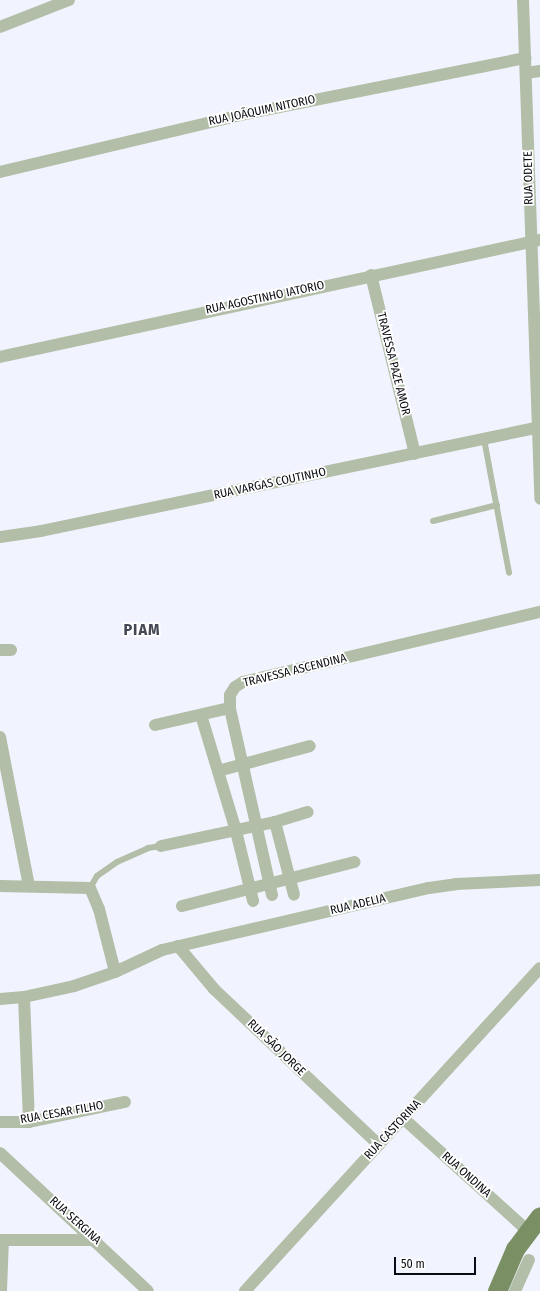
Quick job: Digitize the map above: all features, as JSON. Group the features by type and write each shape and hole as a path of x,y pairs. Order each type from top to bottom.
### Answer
{"main road":[{"path":"497,1291 515,1249 540,1216"}],"street":[{"path":"0,27 69,0"},
{"name":"RUA ODETE","path":"523,0 535,241 540,427 540,499"},
{"name":"RUA JOÃQUIM NITORIO","path":"0,172 245,114 525,58"},
{"path":"526,73 540,71"},
{"name":"RUA AGOSTINHO IATORIO","path":"0,357 371,275 535,241"},
{"name":"TRAVESSA PAZE AMOR","path":"371,275 415,454"},
{"name":"RUA VARGAS COUTINHO","path":"0,537 41,531 540,427"},
{"name":"TRAVESSA ASCENDINA","path":"271,889 230,708 230,695 235,687 243,682 540,612"},
{"path":"155,725 230,708"},
{"path":"201,715 236,831 253,901"},
{"path":"0,737 29,886"},
{"path":"218,771 310,746"},
{"path":"161,846 275,822 307,812"},
{"path":"275,822 294,895"},
{"path":"182,906 250,889 271,889 289,879 354,862"},
{"name":"RUA ADELIA","path":"0,999 24,997 115,972 162,950 429,888 456,884 540,880"},
{"path":"0,886 86,887 99,909 115,972"},
{"name":"RUA SÃO JORGE","path":"178,946 214,989 379,1145"},
{"name":"RUA CASTORINA","path":"245,1291 404,1119 540,968"},
{"path":"24,997 29,1122"},
{"name":"RUA CESAR FILHO","path":"0,1122 29,1122 124,1102"},
{"name":"RUA ONDINA","path":"404,1119 528,1231"},
{"name":"RUA SERGINA","path":"0,1154 96,1240 148,1291"},
{"path":"1,1291 1,1240 96,1240"},
{"path":"514,1291 529,1260"}],"lane":[{"path":"484,439 509,573"},
{"path":"433,520 496,505"},
{"path":"86,887 97,876 117,862 148,848 161,846"}],"district":[{"name":"PIAM","path":"142,630"}]}
